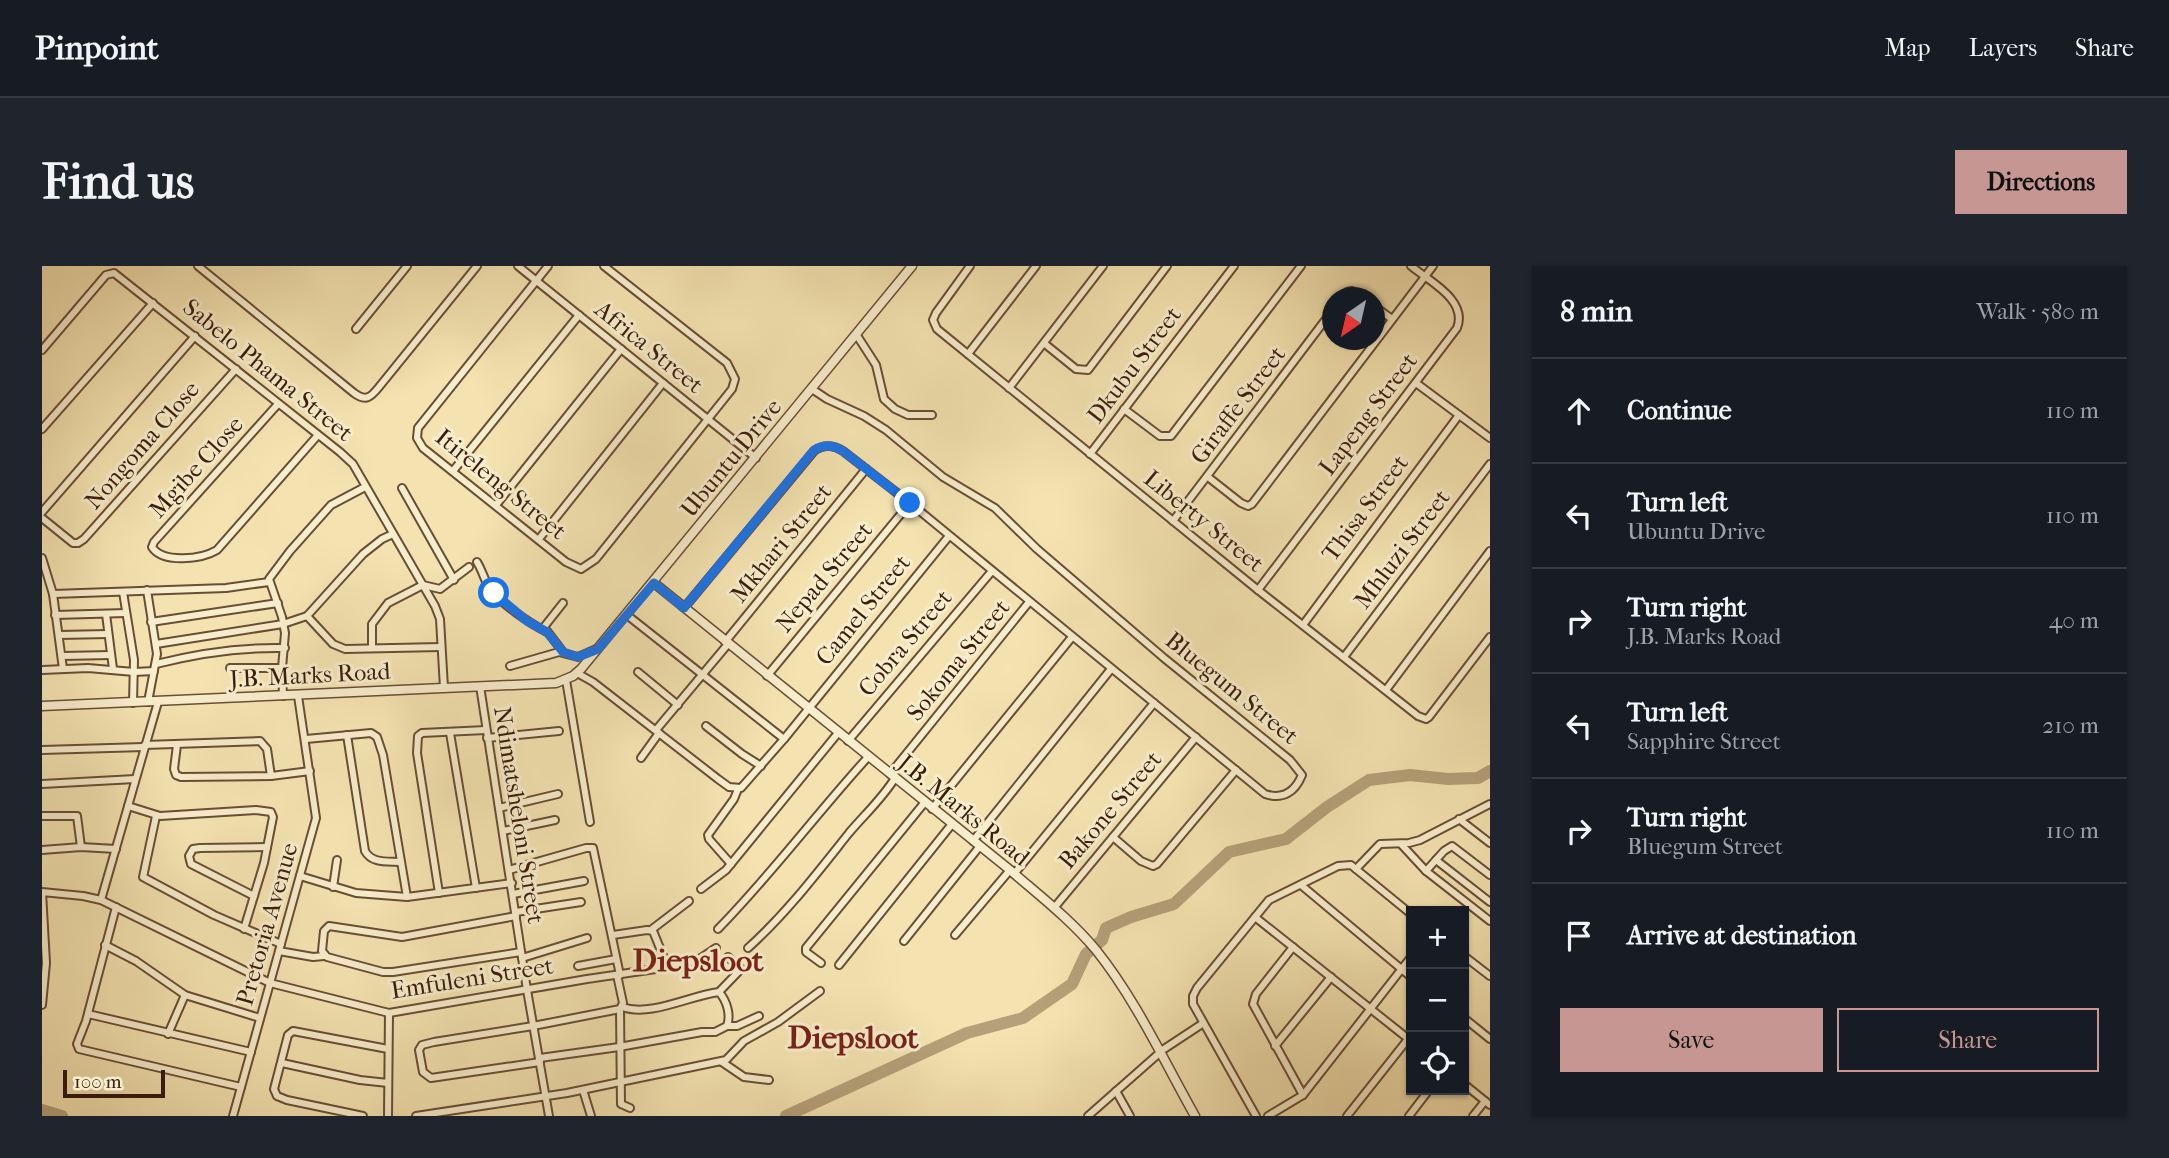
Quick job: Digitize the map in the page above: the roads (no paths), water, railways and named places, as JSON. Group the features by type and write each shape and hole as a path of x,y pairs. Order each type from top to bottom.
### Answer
{"street":[{"path":"198,266 354,393 366,398 379,387 477,266"},
{"path":"356,329 407,266"},
{"name":"Africa Street","path":"518,266 755,458"},
{"name":"Itireleng Street","path":"548,266 418,428 416,438 420,445 570,565 581,569 589,566 707,418"},
{"path":"604,266 731,367 735,379 732,389 707,418"},
{"name":"Ubuntu Drive","path":"577,673 654,583 912,266"},
{"path":"968,354 1036,266"},
{"path":"1009,388 1103,266"},
{"path":"1045,344 1076,369 1088,370 1167,266"},
{"name":"Dkubu Street","path":"1090,454 1234,266"},
{"path":"1124,409 1162,437 1171,436 1301,266"},
{"name":"Lapeng Street","path":"1258,590 1455,331 1460,320 1451,298 1411,266"},
{"path":"1208,477 1241,503 1248,506 1252,504 1433,266"},
{"name":"Liberty Street","path":"967,267 933,320 937,329 1258,590 1418,716 1426,719 1490,637"},
{"name":"Sabelo Phama Street","path":"42,350 109,273 118,275 353,464 440,619 444,688"},
{"path":"42,429 153,303"},
{"path":"1385,314 1392,319"},
{"path":"453,471 579,315"},
{"name":"Giraffe Street","path":"1173,521 1322,325"},
{"path":"856,334 876,365 884,399 895,409 908,415 932,415"},
{"path":"42,512 195,336"},
{"path":"496,505 621,349"},
{"name":"Nongoma Close","path":"42,518 73,543 84,539 236,369"},
{"path":"540,539 663,383"},
{"path":"1416,383 1490,438"},
{"name":"Bluegum Street","path":"684,608 814,450 820,447 837,448 910,503 1265,793 1274,797 1289,793 1298,784 1302,775 1299,768 1037,550 995,508 933,469 886,430 812,389"},
{"name":"Mgibe Close","path":"278,404 155,542 152,547 154,551 172,558 206,555 217,550 318,435"},
{"name":"Thisa Street","path":"1303,625 1459,415"},
{"name":"Mhluzi Street","path":"1344,657 1490,464"},
{"name":"Mkhari Street","path":"641,758 678,705 866,469"},
{"path":"53,594 226,588 269,582 290,551 331,505 365,486"},
{"path":"402,488 454,580"},
{"name":"Nepad Street","path":"767,676 910,503"},
{"path":"156,643 283,624 307,616 363,554 393,534"},
{"name":"Camel Street","path":"731,864 708,835 734,799 738,789 747,784 949,536"},
{"path":"1386,690 1490,551"},
{"path":"42,558 53,594 63,669"},
{"path":"477,562 494,593 527,621 547,632 563,652 578,657 598,649"},
{"path":"372,648 371,629 379,614 394,599 423,585 440,589 469,567"},
{"name":"Cobra Street","path":"848,741 992,571"},
{"path":"269,582 283,624 283,696"},
{"name":"J.B. Marks Road","path":"654,583 1012,872 1081,933 1122,987 1195,1116"},
{"path":"147,590 150,622 156,643 155,667 148,702"},
{"path":"123,592 134,672 133,703"},
{"name":"Sokoma Street","path":"748,948 775,924 860,820 879,801 892,776 1029,602"},
{"path":"150,622 278,603"},
{"path":"547,632 545,623 563,603"},
{"path":"106,614 113,669"},
{"path":"55,615 126,614"},
{"path":"627,615 784,739"},
{"path":"307,616 339,647 345,649 441,647"},
{"path":"59,635 108,634"},
{"path":"932,808 1072,637"},
{"path":"42,670 113,669 134,672 222,650 285,648"},
{"path":"1482,648 1490,654"},
{"path":"510,666 563,652"},
{"path":"62,656 111,655"},
{"path":"230,668 282,668"},
{"path":"904,941 1111,669"},
{"path":"638,671 678,705"},
{"path":"577,673 593,682 729,787 738,789"},
{"name":"J.B. Marks Road","path":"42,706 556,683 577,673"},
{"path":"566,680 590,822"},
{"name":"Ndimatsheloni Street","path":"480,686 549,1116"},
{"name":"Pretoria Avenue","path":"233,1116 316,818 298,696"},
{"path":"101,900 158,702"},
{"path":"954,935 1012,872 1154,703"},
{"path":"706,726 761,766"},
{"path":"439,893 416,744 418,736 422,733 559,731"},
{"path":"306,739 371,733 379,741 407,897"},
{"path":"450,733 476,888"},
{"path":"701,889 731,864 838,733"},
{"path":"347,735 365,851 368,857 377,861 401,862"},
{"name":"Bakone Street","path":"1054,908 1196,737"},
{"path":"42,750 257,741 264,743 267,749 271,776"},
{"path":"177,745 174,769 176,775 181,777 271,776 310,771"},
{"path":"718,929 742,905 868,757"},
{"path":"1113,837 1145,863 1157,864 1236,770"},
{"path":"42,783 135,779"},
{"path":"499,808 558,794"},
{"path":"821,963 806,953 806,948 925,802"},
{"path":"1356,869 1380,844 1420,840 1490,804"},
{"path":"128,806 156,816 267,810 274,817 244,929"},
{"path":"42,816 77,816 82,847"},
{"path":"156,816 144,877 280,947 313,957 324,956 370,969 393,972 522,955 587,938"},
{"path":"1459,819 1490,843"},
{"path":"503,831 555,820"},
{"path":"839,965 952,824"},
{"path":"1401,844 1426,871 1490,921"},
{"path":"1426,871 1452,846 1490,875"},
{"path":"42,850 82,847 116,849"},
{"path":"254,896 191,864 189,856 193,849 200,848 267,847"},
{"path":"509,870 593,848 617,959 621,1008 621,1104 629,1108"},
{"path":"333,887 337,860"},
{"path":"1436,860 1490,902"},
{"path":"1256,1116 1202,1024 1193,1004 1193,996 1269,900 1338,866 1351,865 1406,910"},
{"path":"300,876 372,896 407,897 512,883"},
{"path":"513,894 584,881"},
{"path":"1301,885 1406,973"},
{"path":"42,892 42,1005"},
{"name":"Emfuleni Street","path":"42,892 101,900 270,983 389,1013 668,968 698,960 716,948"},
{"path":"613,935 651,930 689,901"},
{"path":"324,956 324,931 329,926 402,937 581,902"},
{"path":"116,907 78,1044 82,1051 241,1087"},
{"path":"1255,917 1406,1037"},
{"path":"651,930 655,933 668,968"},
{"path":"105,945 119,951 185,995 260,1018"},
{"path":"1293,947 1253,999 1255,1009 1303,1096"},
{"path":"727,957 741,969 719,992 681,999 650,1010 621,1008 424,1044 419,1050 421,1068 427,1076 443,1077 702,1032 715,1032 759,1016"},
{"path":"579,965 617,959"},
{"path":"1469,960 1490,976"},
{"path":"1268,1116 1303,1096 1406,963"},
{"path":"1275,1046 1331,977"},
{"path":"416,1116 583,1090 722,1062 751,1036 778,1021 820,991"},
{"path":"719,992 728,1011 727,1026"},
{"path":"168,1034 185,995"},
{"path":"388,1116 389,1013"},
{"path":"88,1014 251,1052"},
{"path":"1469,1022 1490,1039"},
{"path":"1088,1116 1159,1052 1202,1024"},
{"path":"363,1116 277,1096 274,1089 286,1041 291,1031 388,1049"},
{"path":"1348,1116 1406,1045"},
{"path":"722,1062 744,1077 769,1080"},
{"path":"282,1063 360,1080 388,1083"},
{"path":"1469,1088 1488,1103 1473,1116"},
{"path":"583,1090 591,1116"},
{"path":"1116,1091 1130,1116"},
{"path":"1409,1116 1425,1095"}],"waterway":[{"path":"786,1116 967,1033 1023,1018 1072,984 1086,954 1102,940 1106,928 1174,904 1229,852 1286,839 1327,807 1369,780 1410,775 1448,779 1478,778 1490,771"},
{"path":"42,1110 62,1116"}],"district":[{"name":"Diepsloot","path":"698,960"},
{"name":"Diepsloot","path":"853,1037"}]}
